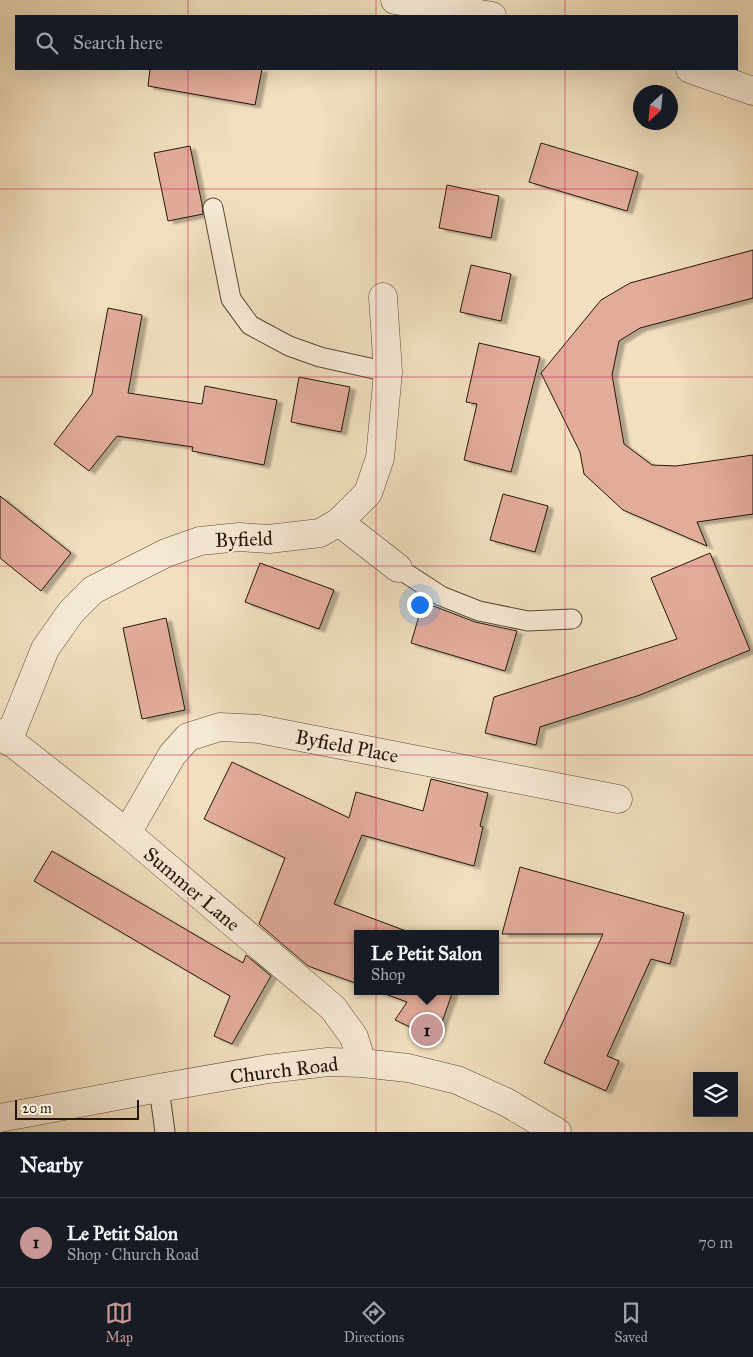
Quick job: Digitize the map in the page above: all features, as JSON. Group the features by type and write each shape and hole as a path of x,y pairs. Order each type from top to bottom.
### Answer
{"street":[{"path":"395,0 486,15"},
{"path":"693,70 753,91"},
{"name":"Byfield","path":"4,737 45,649 71,612 93,590 166,553 200,540 239,537 269,539 320,533 339,522 368,493 380,458 388,372 383,297"},
{"path":"339,522 398,568"},
{"name":"Byfield Place","path":"127,833 172,755 188,737 220,727 259,729 618,799"},
{"name":"Summer Lane","path":"4,737 127,833 333,1008 354,1037 362,1062"},
{"name":"Church Road","path":"0,1118 268,1069 328,1062 362,1062 408,1068 457,1080 506,1102 557,1132"}],"lane":[{"path":"213,208 231,299 250,325 289,346 320,357 388,372"},
{"path":"398,568 441,596 479,611 528,621 572,619"},
{"path":"160,1088 165,1132"}],"building":[{"path":"150,70 262,70 255,105 148,86"},
{"path":"541,143 638,172 627,211 529,182"},
{"path":"190,146 203,214 168,221 154,153"},
{"path":"447,185 499,196 491,238 439,228"},
{"path":"753,250 753,298 640,328 619,341 612,375 624,444 652,465 676,466 753,455 753,514 697,522 707,546 623,510 584,474 580,452 541,373 601,300 630,283"},
{"path":"471,265 511,274 501,321 460,312"},
{"path":"108,308 142,315 128,393 202,404 205,386 277,400 264,465 192,451 193,447 117,436 89,471 54,444 92,394"},
{"path":"479,343 540,357 511,472 464,460 477,404 466,402"},
{"path":"299,377 350,387 341,432 291,422"},
{"path":"503,494 548,506 535,552 490,540"},
{"path":"0,496 71,553 41,591 0,558"},
{"path":"710,553 750,650 640,695 540,727 536,745 485,733 494,697 677,639 651,578"},
{"path":"260,563 334,590 319,629 245,602"},
{"path":"423,602 475,622 517,631 505,671 411,643"},
{"path":"166,618 185,710 142,719 123,628"},
{"path":"232,762 349,818 356,792 423,811 431,779 488,793 480,826 483,827 474,866 362,835 334,904 403,930 354,930 354,983 308,966 259,924 285,858 204,819"},
{"path":"52,851 243,963 246,955 271,976 232,1044 214,1036 230,996 34,881"},
{"path":"520,867 684,913 670,964 651,959 607,1056 619,1061 606,1091 544,1063 603,934 502,934"},
{"path":"388,995 452,995 436,1039 395,1020 407,1002"}],"place":[{"name":"Le Petit Salon","path":"427,1030"}]}
